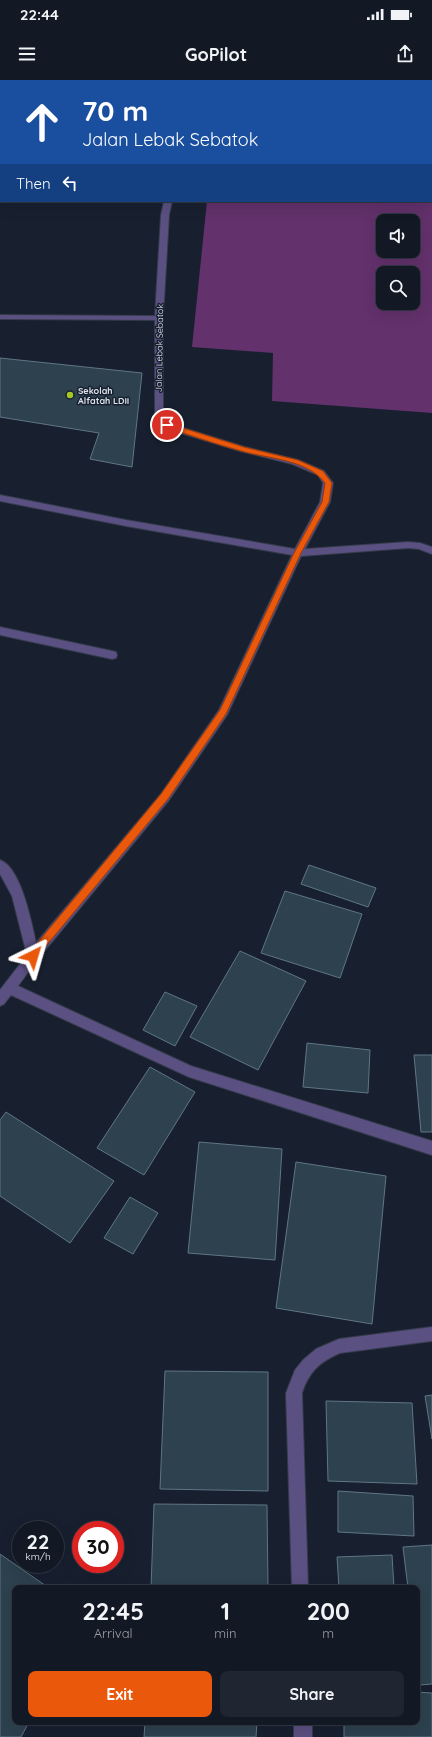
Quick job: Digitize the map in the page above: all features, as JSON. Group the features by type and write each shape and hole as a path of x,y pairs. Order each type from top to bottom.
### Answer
{"street":[{"name":"Jalan Lebak Sebatok","path":"0,1000 33,956 164,797 224,712 298,553 325,502 328,483 326,478 321,473 302,464 243,449 176,429 159,419 159,318 165,215 168,202"},
{"path":"0,317 159,318"},
{"path":"0,498 126,523 298,553 408,544 420,546 432,551"},
{"path":"0,631 112,655"},
{"path":"0,865 11,878 17,893 33,956"},
{"path":"10,988 189,1071 432,1148"},
{"path":"300,1585 294,1393 300,1375 321,1354 339,1346 432,1334"},
{"path":"303,1725 303,1737"}],"shaded area":[{"path":"207,202 432,202 432,413 272,401 273,353 192,347"}],"building":[{"name":"Sekolah Alfatah LDII","path":"0,358 142,373 132,467 90,459 99,433 0,417"},
{"path":"309,865 376,888 368,907 301,884"},
{"path":"285,891 362,914 340,978 261,953"},
{"path":"240,951 306,981 258,1070 190,1037"},
{"path":"165,992 197,1006 175,1046 143,1030"},
{"path":"307,1043 370,1050 368,1093 303,1087"},
{"path":"414,1055 432,1055 432,1132 421,1132"},
{"path":"150,1067 195,1092 144,1175 97,1148"},
{"path":"6,1112 114,1181 70,1243 0,1196 0,1120"},
{"path":"199,1142 282,1149 275,1260 188,1253"},
{"path":"296,1162 386,1176 372,1324 276,1308"},
{"path":"130,1197 158,1213 133,1254 104,1238"},
{"path":"165,1371 268,1372 268,1491 160,1489"},
{"path":"432,1395 432,1439 425,1396"},
{"path":"326,1401 412,1403 417,1484 328,1481"},
{"path":"338,1491 413,1496 414,1536 338,1532"},
{"path":"154,1504 267,1505 268,1585 151,1585"},
{"path":"432,1545 432,1684 420,1685 420,1585 408,1585 403,1547"},
{"path":"0,1554 12,1562 12,1573 27,1573 45,1585 12,1585 12,1725 27,1725 21,1737 0,1737"},
{"path":"392,1555 394,1585 339,1585 337,1557"},
{"path":"420,1692 432,1693 432,1737 344,1737 344,1725 420,1725"},
{"path":"145,1725 257,1725 256,1737 144,1737"}],"place":[{"name":"Sekolah Alfatah LDII","path":"70,395"}],"route":[{"path":"33,956 164,797 224,712 298,553 325,502 328,483 326,478 314,469 302,464 243,449 167,425"}]}
